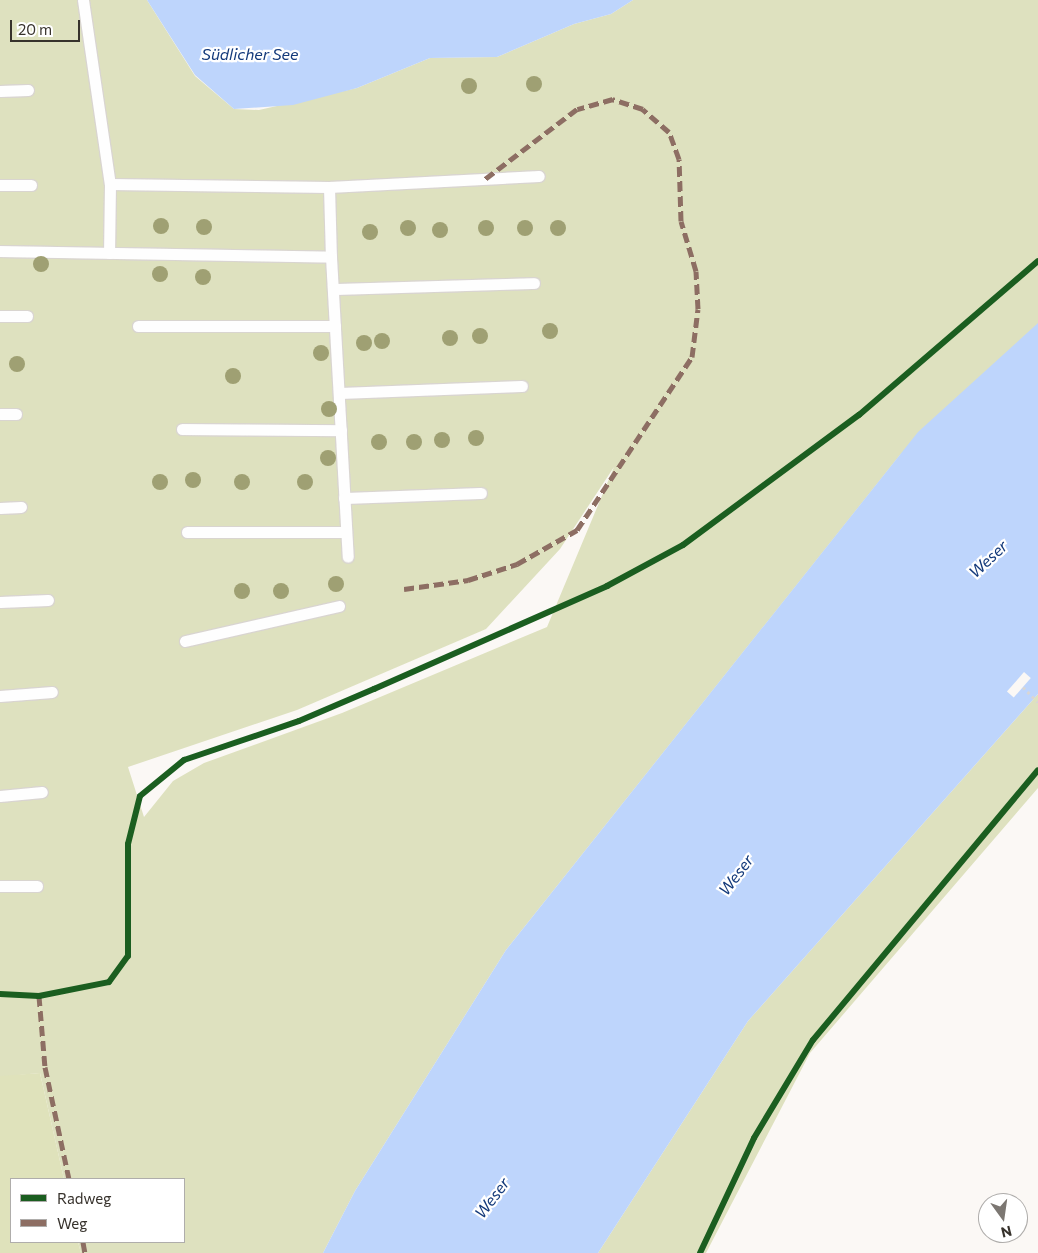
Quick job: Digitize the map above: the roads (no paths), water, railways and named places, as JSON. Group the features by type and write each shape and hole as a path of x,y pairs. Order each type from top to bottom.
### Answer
{"lane":[{"path":"83,0 110,184 109,253"},
{"path":"0,91 28,90"},
{"path":"110,184 329,187 539,176"},
{"path":"0,186 30,185"},
{"path":"329,187 331,257 348,557"},
{"path":"0,251 331,257"},
{"path":"333,289 534,283"},
{"path":"0,316 27,316"},
{"path":"138,326 335,326"},
{"path":"339,393 522,386"},
{"path":"0,414 16,414"},
{"path":"182,429 341,430"},
{"path":"344,498 481,493"},
{"path":"0,508 21,506"},
{"path":"187,532 346,532"},
{"path":"0,602 48,600"},
{"path":"184,641 339,606"},
{"path":"0,696 52,692"},
{"path":"0,796 42,792"},
{"path":"0,886 37,886"}],"water":[{"name":"Südlicher See","path":"147,0 633,0 611,14 574,24 497,57 430,58 357,88 293,105 234,109 195,75"},
{"name":"Weser","path":"1038,323 1038,694 748,1021 598,1253 323,1253 355,1191 506,950 918,432"}]}
